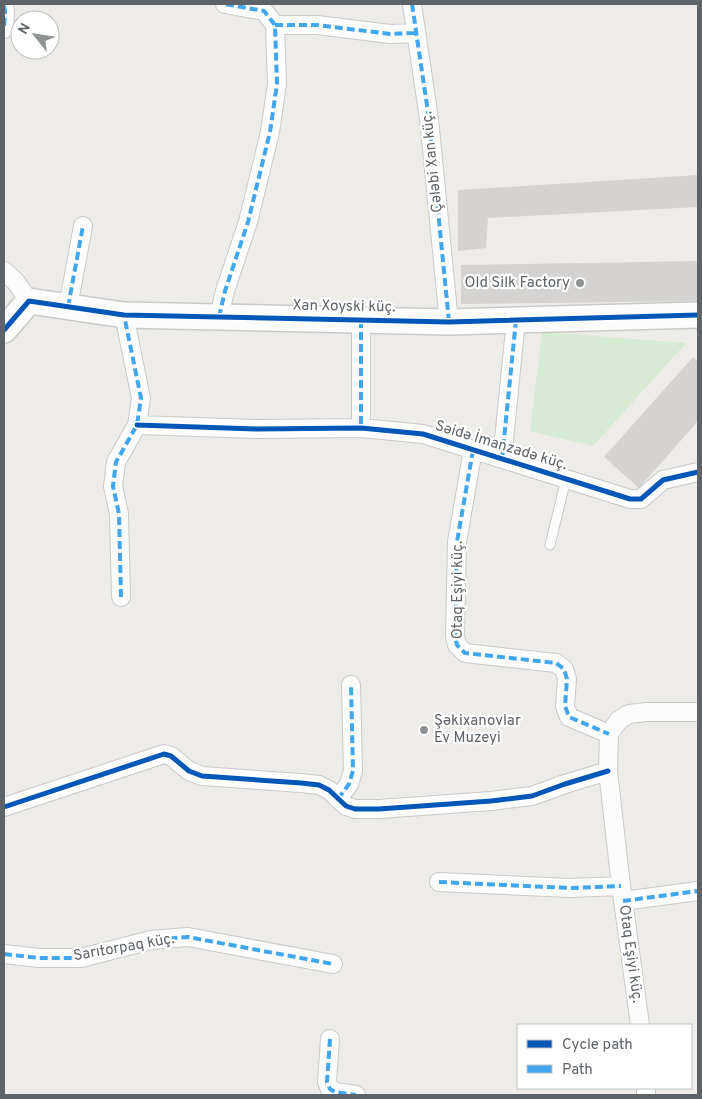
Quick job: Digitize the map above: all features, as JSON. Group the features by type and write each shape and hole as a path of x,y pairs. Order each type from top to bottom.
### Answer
{"street":[{"path":"219,317 225,291 248,222 270,132 277,84 275,25 264,11 225,4"},
{"name":"Çələbi Xan küç.","path":"412,4 429,119 449,322"},
{"path":"4,6 4,29"},
{"path":"275,25 317,25 390,34 416,33"},
{"path":"68,307 82,226"},
{"path":"4,271 16,282 29,301 4,330"},
{"name":"Xan Xoyski küç.","path":"29,301 124,315 449,322 698,315"},
{"path":"121,597 120,514 113,486 116,462 137,425 141,398 124,315"},
{"path":"362,320 362,428"},
{"path":"502,459 516,320"},
{"name":"Səidə İmanzadə küç.","path":"137,425 256,429 362,428 423,434 630,499 641,499 663,480 698,472"},
{"name":"Otaq Eşiyi küç.","path":"473,450 457,542 457,645 465,653 556,663 564,669 567,679 564,706 569,717 609,734 608,771 640,1024"},
{"path":"338,799 349,784 353,771 351,685"},
{"path":"609,734 619,720 629,714 646,712 698,712"},
{"path":"4,806 164,754 171,756 189,771 202,776 319,785 329,790 346,806 355,809 491,801 532,796 608,771"},
{"path":"439,882 570,888 622,893 698,891"},
{"name":"Sarıtorpaq küç.","path":"4,954 39,958 81,958 151,940 188,937 333,964"},
{"path":"330,1039 327,1082 330,1089 335,1092 356,1095"}],"lane":[{"path":"550,545 566,479"}],"green space":[{"path":"542,332 686,343 593,446 530,431"}],"building":[{"name":"Old Silk Factory","path":"698,175 698,207 488,218 486,248 458,251 458,190"},
{"name":"Old Silk Factory","path":"698,261 698,301 461,304 461,265"},
{"path":"693,357 698,361 698,421 639,488 604,457"}],"marked path":[{"path":"219,317 225,291 248,222 270,132 277,84 275,25 264,11 225,4"},
{"path":"412,4 429,119 449,322"},
{"path":"4,6 4,29"},
{"path":"275,25 317,25 390,34 416,33"},
{"path":"68,307 83,226"},
{"path":"121,597 119,514 113,486 116,462 137,425 141,398 124,315"},
{"path":"361,320 361,428"},
{"path":"502,459 516,320"},
{"path":"473,450 457,542 455,636 457,645 465,653 556,663 564,669 567,679 565,706 569,717 609,734"},
{"path":"338,799 349,784 353,771 351,685"},
{"path":"439,882 570,888 621,886"},
{"path":"623,901 698,891"},
{"path":"4,954 39,958 81,958 151,940 188,937 333,964"},
{"path":"330,1039 327,1082 330,1089 335,1092 356,1095"}],"cycle path":[{"path":"4,330 29,301 124,315 449,322 698,315"},
{"path":"137,425 256,429 361,428 423,434 630,499 641,499 663,480 698,472"},
{"path":"4,807 164,754 171,756 189,771 202,776 319,785 329,790 346,806 355,809 491,801 532,796 608,771"}],"place":[{"name":"Old Silk Factory","path":"580,283"},
{"name":"Şəkixanovlar Ev Muzeyi","path":"424,730"}]}
